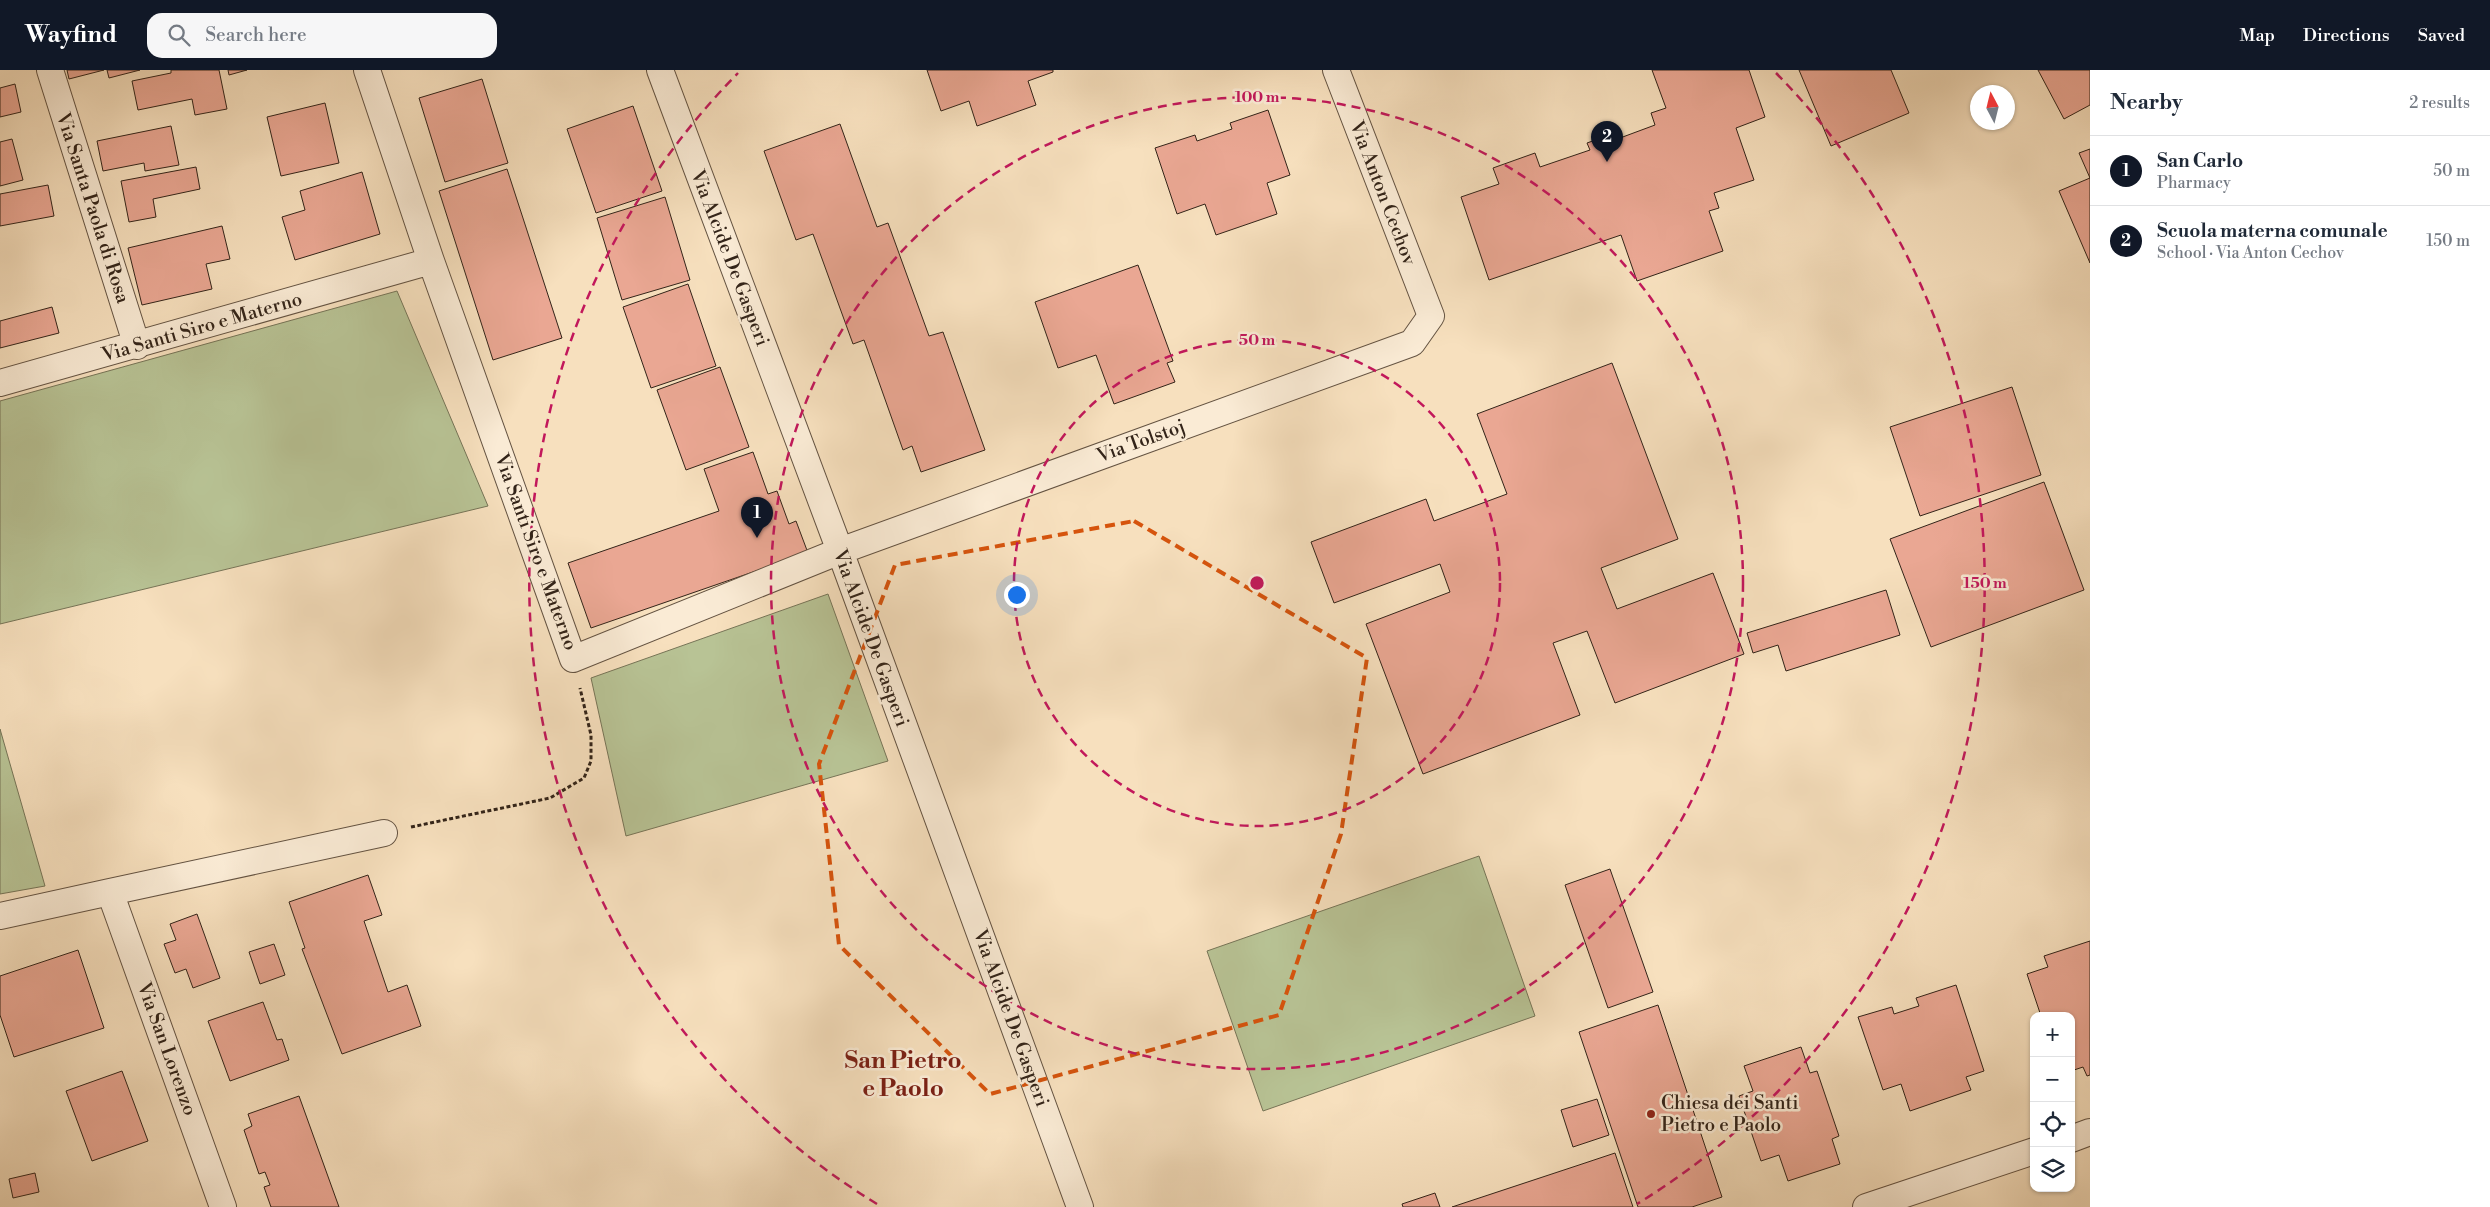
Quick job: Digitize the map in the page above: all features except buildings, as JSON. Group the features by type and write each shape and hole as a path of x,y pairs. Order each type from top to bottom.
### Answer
{"street":[{"name":"Via Santa Paola di Rosa","path":"50,70 137,346"},
{"name":"Via Santi Siro e Materno","path":"367,70 432,261 573,659 840,551"},
{"name":"Via Alcide De Gasperi","path":"660,70 840,551 1080,1207"},
{"name":"Via Anton Cechov","path":"1336,70 1431,316"},
{"name":"Via Santi Siro e Materno","path":"0,383 137,346 432,261"},
{"name":"Via Tolstoj","path":"840,551 1412,343 1431,316"},
{"path":"0,916 384,833"},
{"name":"Via San Lorenzo","path":"110,892 224,1207"},
{"path":"2075,1138 2090,1132"},
{"path":"1866,1207 2030,1152"}],"path":[{"path":"384,833 550,798 584,778 591,761 591,735 573,659"}],"highlighted area":[{"path":"1134,521 1367,658 1341,834 1279,1015 990,1094 839,945 819,764 895,565"}],"green space":[{"path":"397,291 488,506 0,624 0,401"},
{"path":"828,594 888,761 626,836 591,678"},
{"path":"0,729 45,886 0,894"},
{"path":"1479,856 1535,1016 1263,1111 1207,951"}],"place":[{"name":"Scuola materna comunale","path":"1607,162"},
{"name":"San Carlo","path":"757,538"},
{"name":"Chiesa dei Santi Pietro e Paolo","path":"1651,1114"}],"district":[{"name":"San Pietro e Paolo","path":"903,1075"}]}
